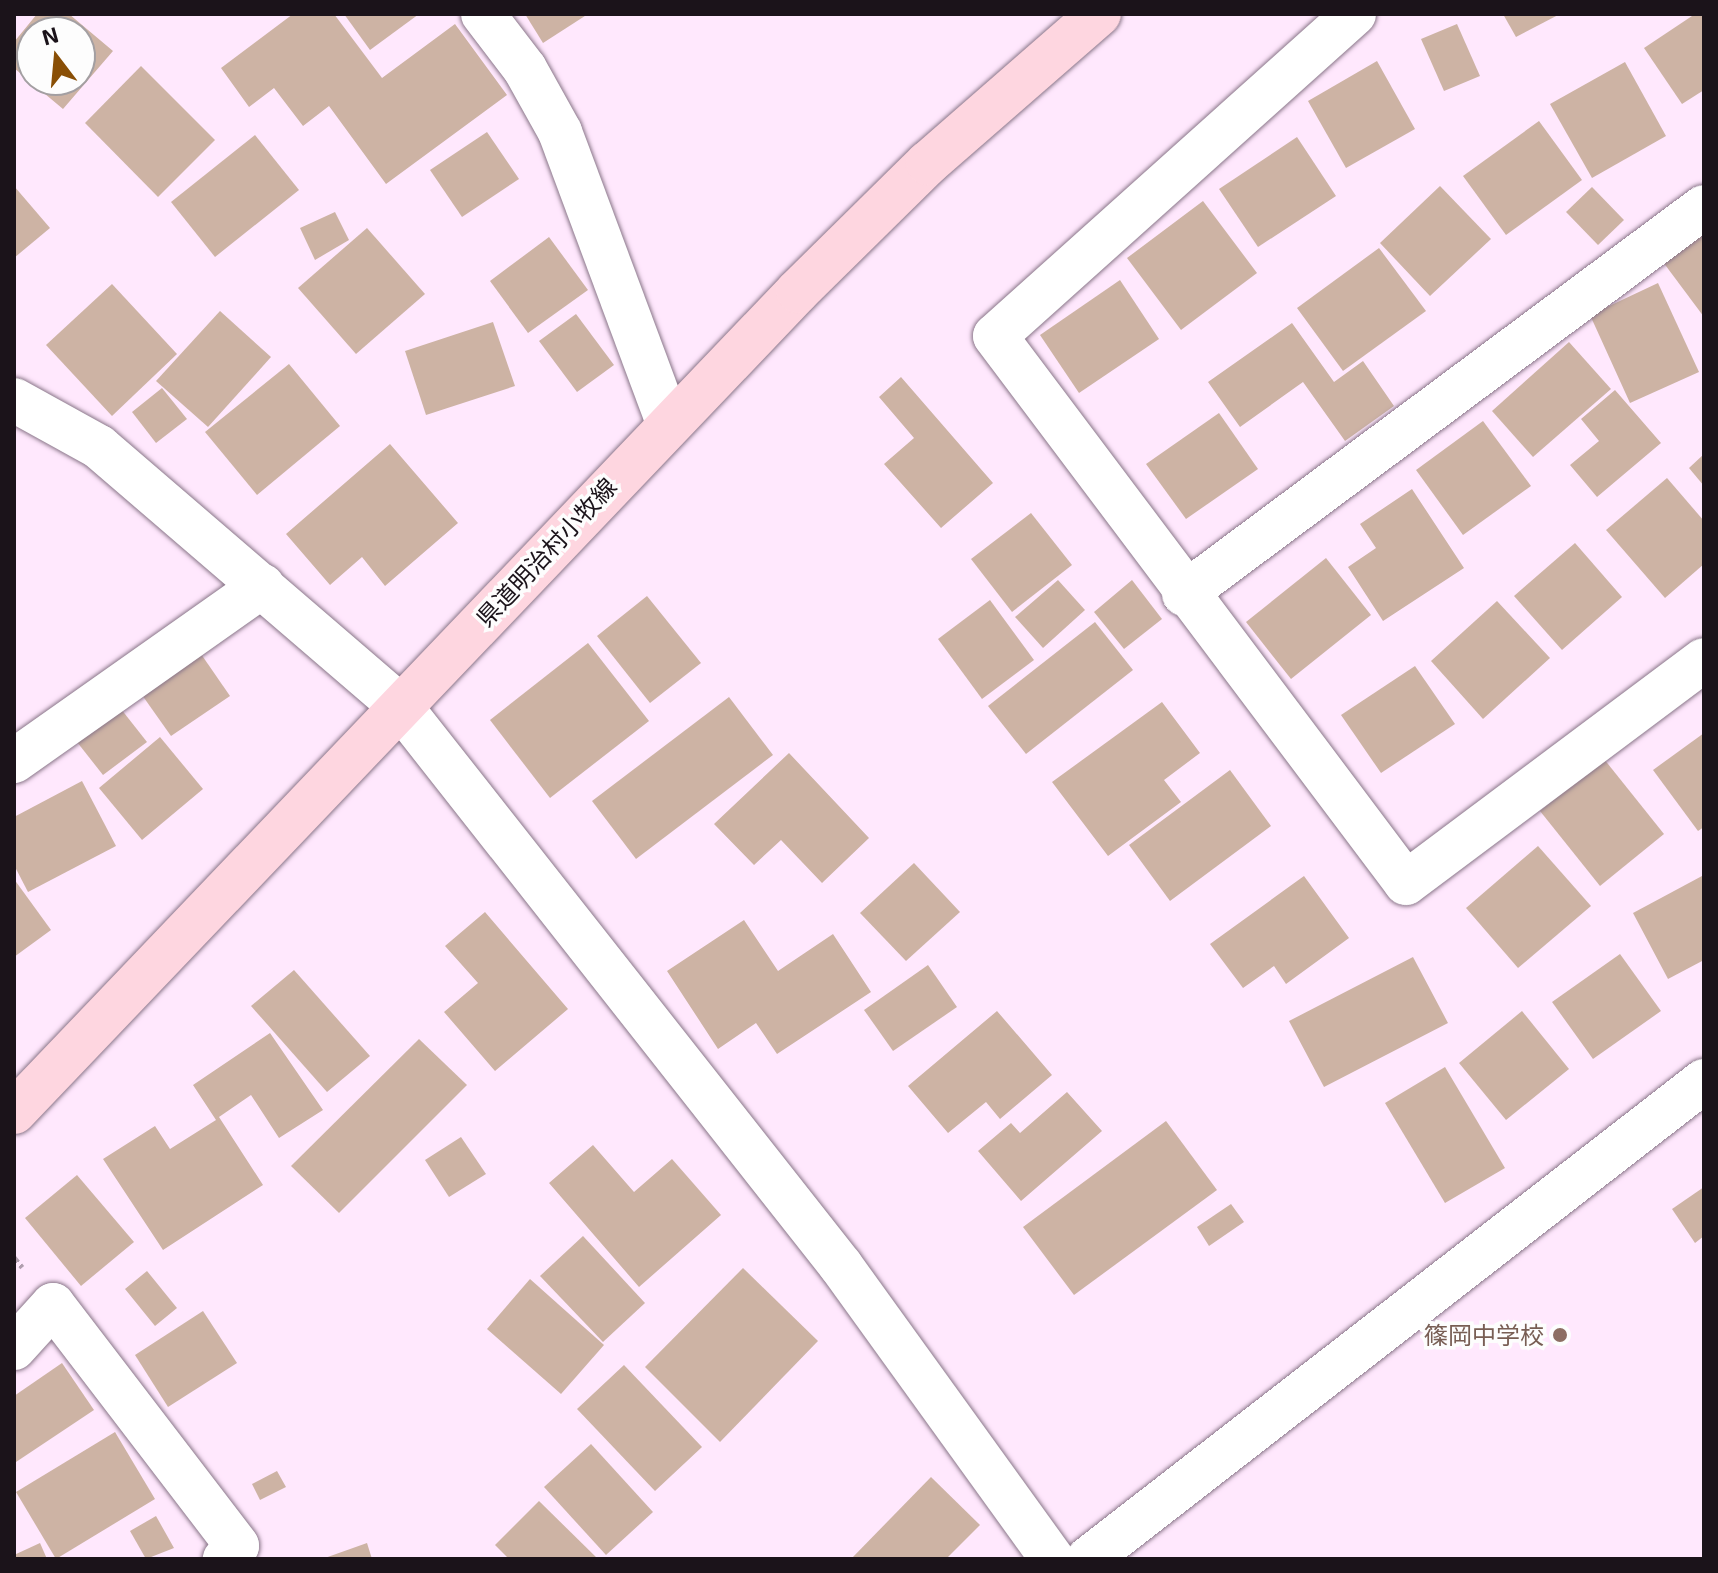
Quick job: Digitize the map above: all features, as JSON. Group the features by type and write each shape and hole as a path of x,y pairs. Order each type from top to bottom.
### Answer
{"main road":[{"name":"県道明治村小牧線","path":"14,1112 668,422 928,163 1099,14"}],"street":[{"path":"483,14 525,69 560,132 668,422"},
{"path":"1354,14 995,336 1184,594 1406,883 1704,660"},
{"path":"1184,594 1704,207"},
{"path":"14,400 99,447 400,706 841,1266 1052,1559"},
{"path":"14,761 262,586"},
{"path":"1088,1559 1704,1081"},
{"path":"14,1348 53,1305 237,1546 225,1559"}],"building":[{"path":"37,14 71,16 35,16"},
{"path":"293,14 334,14 382,78 455,24 507,95 386,184 329,106 303,126 274,88 249,107 221,68"},
{"path":"344,14 419,14 370,50"},
{"path":"525,14 588,14 543,43"},
{"path":"1503,14 1560,14 1516,37"},
{"path":"1695,14 1704,14 1704,90 1682,104 1644,48"},
{"path":"1457,24 1480,76 1444,91 1421,39"},
{"path":"96,37 113,51 96,71"},
{"path":"16,40 16,70 14,42"},
{"path":"1377,61 1415,129 1346,168 1308,101"},
{"path":"1625,62 1666,136 1592,178 1550,104"},
{"path":"141,66 215,140 158,197 85,123"},
{"path":"47,96 74,96 63,109"},
{"path":"1539,121 1582,180 1506,235 1463,176"},
{"path":"487,132 519,179 462,217 430,170"},
{"path":"255,135 299,190 215,257 171,202"},
{"path":"1297,137 1336,196 1258,247 1219,189"},
{"path":"14,186 50,228 14,258"},
{"path":"1440,186 1491,239 1430,296 1380,243"},
{"path":"1592,187 1624,220 1598,245 1566,212"},
{"path":"1203,201 1257,273 1181,330 1127,258"},
{"path":"335,212 349,240 315,260 300,228"},
{"path":"367,228 425,294 356,354 298,288"},
{"path":"1704,231 1704,317 1663,262"},
{"path":"549,237 588,290 528,333 490,281"},
{"path":"1379,248 1426,311 1343,371 1297,308"},
{"path":"1120,280 1159,339 1079,393 1040,335"},
{"path":"1658,283 1699,372 1630,403 1590,315"},
{"path":"112,284 177,354 112,416 46,345"},
{"path":"220,311 271,357 208,427 156,381"},
{"path":"576,314 614,365 577,392 539,341"},
{"path":"493,322 515,386 426,415 405,351"},
{"path":"1292,323 1334,382 1363,361 1394,406 1345,441 1303,382 1240,427 1208,382"},
{"path":"1569,342 1611,389 1533,457 1492,411"},
{"path":"289,364 340,426 257,495 205,432"},
{"path":"901,377 993,483 941,528 884,464 914,438 879,397"},
{"path":"162,388 187,419 156,443 132,412"},
{"path":"1615,390 1661,443 1597,497 1570,465 1599,441 1581,419"},
{"path":"1219,413 1258,469 1186,519 1146,464"},
{"path":"1483,421 1531,486 1463,535 1416,470"},
{"path":"390,444 458,523 385,586 362,557 330,585 286,534"},
{"path":"1704,454 1704,486 1689,468"},
{"path":"1667,478 1704,521 1704,564 1665,598 1606,530"},
{"path":"1412,489 1464,568 1383,621 1348,567 1376,548 1360,524"},
{"path":"1031,513 1072,565 1012,612 971,559"},
{"path":"1575,543 1622,597 1562,650 1514,596"},
{"path":"1326,558 1371,615 1291,679 1246,622"},
{"path":"1058,580 1085,610 1043,648 1015,617"},
{"path":"1132,580 1162,619 1124,649 1094,612"},
{"path":"647,596 701,663 650,703 597,636"},
{"path":"990,600 1034,660 982,699 938,639"},
{"path":"1497,601 1550,658 1483,719 1431,661"},
{"path":"1095,622 1133,670 1026,754 988,706"},
{"path":"588,643 649,721 550,798 490,720"},
{"path":"201,654 230,696 171,736 142,695"},
{"path":"1415,666 1455,724 1381,773 1341,715"},
{"path":"729,697 773,755 636,859 592,801"},
{"path":"1162,702 1200,753 1164,780 1181,802 1108,856 1052,782"},
{"path":"121,709 147,742 103,775 77,742"},
{"path":"1704,733 1704,827 1698,831 1653,770"},
{"path":"160,737 203,789 142,840 99,788"},
{"path":"789,753 869,838 822,883 781,840 754,865 714,824"},
{"path":"1604,759 1664,834 1600,886 1540,811"},
{"path":"1230,770 1271,826 1170,901 1129,845"},
{"path":"82,781 116,846 28,892 14,865 14,817"},
{"path":"1538,846 1591,906 1518,968 1466,908"},
{"path":"914,863 960,912 906,961 860,913"},
{"path":"1304,876 1349,938 1286,984 1274,966 1243,988 1210,944"},
{"path":"1702,876 1704,960 1668,979 1633,913"},
{"path":"14,879 51,930 14,957"},
{"path":"485,912 568,1009 495,1071 444,1012 478,983 445,946"},
{"path":"744,920 778,971 833,934 871,992 777,1054 756,1023 718,1049 667,971"},
{"path":"1620,954 1661,1011 1593,1059 1552,1002"},
{"path":"1413,957 1448,1023 1324,1087 1289,1021"},
{"path":"928,965 957,1007 893,1051 864,1010"},
{"path":"294,970 370,1056 327,1092 251,1006"},
{"path":"997,1011 1052,1075 1000,1119 986,1102 948,1133 908,1086"},
{"path":"1522,1011 1569,1069 1506,1120 1459,1063"},
{"path":"270,1033 323,1110 279,1138 251,1095 219,1117 263,1185 163,1250 103,1159 155,1126 170,1149 216,1120 193,1085"},
{"path":"419,1039 467,1085 339,1213 291,1166"},
{"path":"1445,1067 1505,1168 1445,1203 1385,1103"},
{"path":"1067,1092 1102,1131 1021,1201 978,1151 1011,1123 1020,1133"},
{"path":"1166,1121 1217,1190 1074,1295 1023,1227"},
{"path":"461,1137 486,1174 449,1197 425,1160"},
{"path":"593,1145 634,1192 672,1159 721,1215 639,1287 549,1183"},
{"path":"77,1175 134,1242 81,1286 25,1218"},
{"path":"1704,1187 1704,1236 1695,1243 1672,1209"},
{"path":"1231,1204 1244,1222 1209,1246 1197,1227"},
{"path":"583,1236 645,1303 603,1342 540,1276"},
{"path":"743,1268 818,1341 720,1442 645,1367"},
{"path":"147,1271 177,1308 155,1326 125,1289"},
{"path":"530,1279 604,1345 561,1394 487,1329"},
{"path":"203,1311 237,1363 168,1407 135,1355"},
{"path":"62,1363 94,1410 16,1462 14,1396"},
{"path":"624,1365 702,1447 655,1491 577,1409"},
{"path":"115,1432 155,1499 56,1559 16,1492"},
{"path":"591,1444 653,1512 606,1555 544,1487"},
{"path":"277,1471 286,1487 260,1500 252,1484"},
{"path":"931,1477 980,1525 946,1559 851,1559"},
{"path":"539,1501 598,1559 509,1559 495,1545"},
{"path":"156,1516 174,1548 146,1559 130,1531"},
{"path":"40,1543 47,1559 14,1559 14,1555"},
{"path":"367,1543 372,1559 322,1559"}],"place":[{"name":"篠岡中学校","path":"1560,1335"}]}
